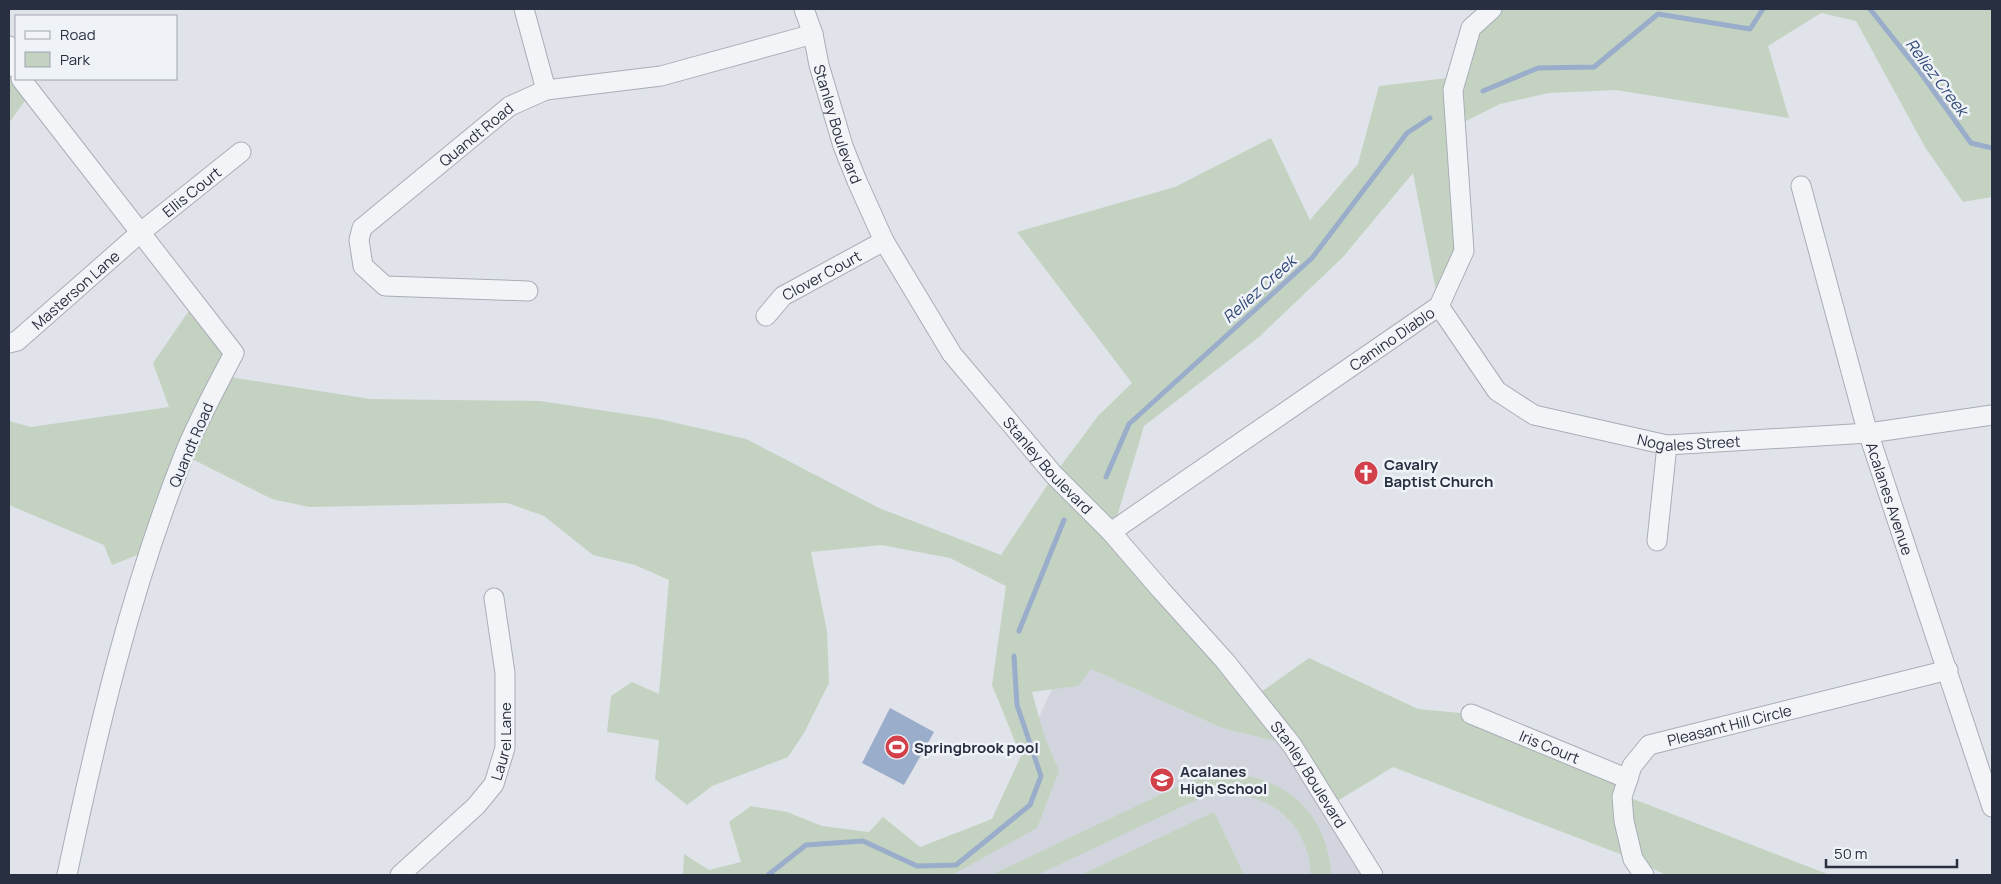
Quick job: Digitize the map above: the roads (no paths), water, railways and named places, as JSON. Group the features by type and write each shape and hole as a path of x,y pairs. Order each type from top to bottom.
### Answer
{"street":[{"path":"524,9 546,90"},
{"name":"Stanley Boulevard","path":"804,9 814,34 819,64 843,146 884,241 952,354 1054,475 1111,532 1225,661 1292,745 1373,875"},
{"name":"Camino Diablo","path":"1111,532 1439,306 1464,252 1453,90 1471,28 1492,9"},
{"name":"Quandt Road","path":"528,292 385,286 364,266 359,240 362,228 488,122 510,106 546,90 661,76 814,34"},
{"path":"9,46 15,65"},
{"name":"Quandt Road","path":"21,80 234,353 184,455 150,550 102,714 67,875"},
{"name":"Ellis Court","path":"141,232 241,152"},
{"name":"Acalanes Avenue","path":"1801,186 1869,433 1992,807"},
{"name":"Masterson Lane","path":"9,343 17,341 141,232"},
{"name":"Clover Court","path":"766,316 783,296 884,241"},
{"name":"Nogales Street","path":"1439,306 1497,391 1534,415 1667,445 1869,433 1992,415"},
{"path":"1657,541 1667,445"},
{"name":"Laurel Lane","path":"400,875 476,806 494,784 505,748 505,673 494,598"},
{"name":"Pleasant Hill Circle","path":"1644,875 1633,859 1624,821 1622,797 1632,766 1649,745 1948,670"},
{"name":"Iris Court","path":"1472,714 1628,779"}],"water":[{"name":"Springbrook pool","path":"890,708 934,732 904,785 862,763"}],"waterway":[{"name":"Reliez Creek","path":"1483,91 1538,68 1594,67 1658,14 1750,29 1763,9"},
{"name":"Reliez Creek","path":"1870,9 1920,72 1971,143 1992,148"},
{"name":"Reliez Creek","path":"1106,477 1129,424 1312,258 1407,133 1430,118"},
{"name":"Reliez Creek","path":"1019,631 1064,520"},
{"name":"Reliez Creek","path":"768,875 806,845 863,841 917,866 956,865 1030,805 1041,776 1017,705 1014,656"}],"place":[{"name":"Cavalry Baptist Church","path":"1366,473"},
{"name":"Springbrook pool","path":"897,747"},
{"name":"Acalanes High School","path":"1162,780"}]}
